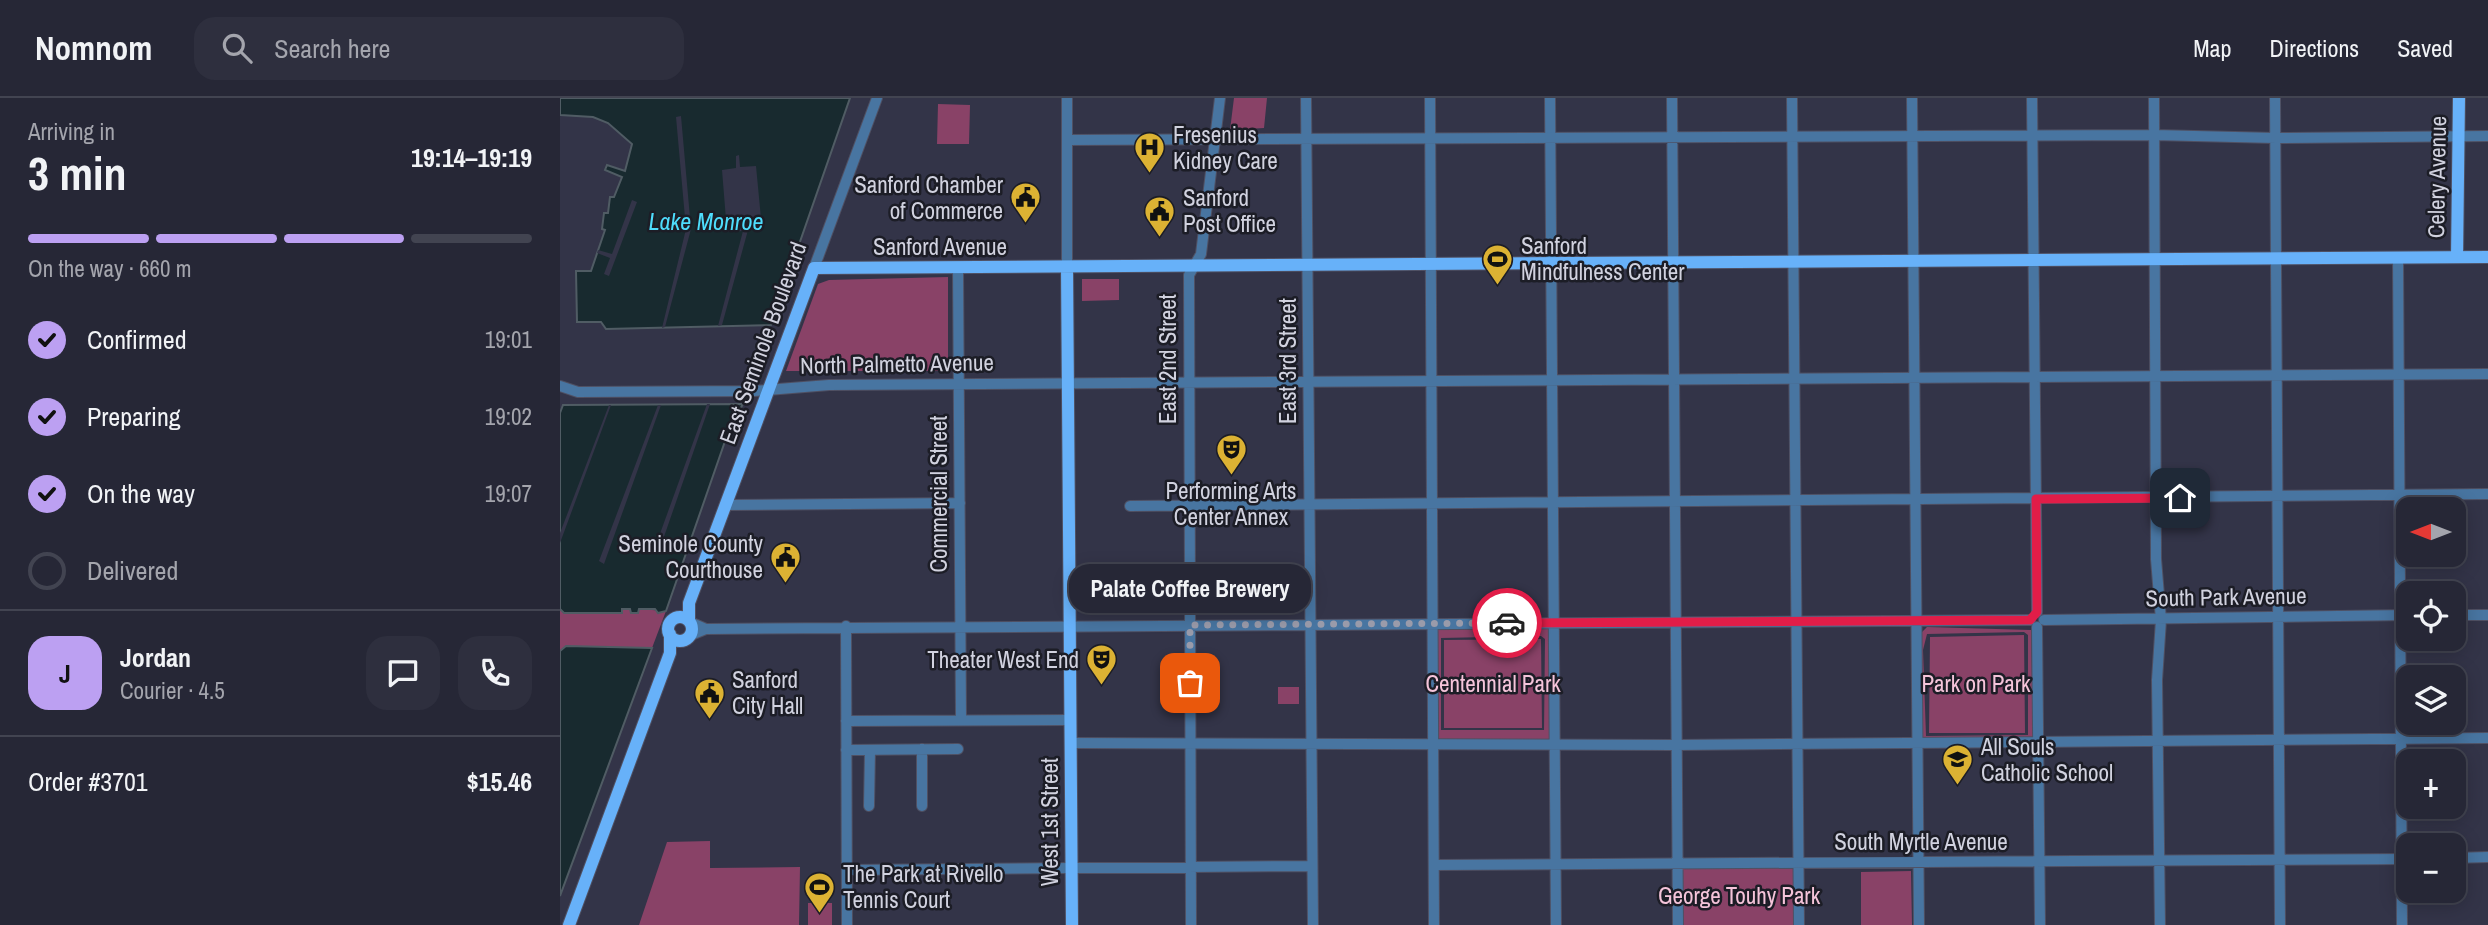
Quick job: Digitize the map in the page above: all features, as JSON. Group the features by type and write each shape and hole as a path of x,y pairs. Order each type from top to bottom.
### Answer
{"main road":[{"name":"Celery Avenue","path":"2456,257 2459,98"},
{"name":"Sanford Avenue","path":"814,268 2488,257"},
{"name":"West 1st Street","path":"1067,267 1072,925"},
{"name":"East Seminole Boulevard","path":"686,638 685,620 689,603 814,268"},
{"path":"569,925 670,653 670,623 685,620"},
{"path":"670,634 675,639 686,638"},
{"path":"670,653 686,638"}],"street":[{"name":"East Seminole Boulevard","path":"814,268 877,98"},
{"path":"1067,98 1067,267"},
{"name":"East 2nd Street","path":"1191,925 1189,275 1200,254 1220,98"},
{"name":"East 3rd Street","path":"1306,98 1313,925"},
{"path":"1430,98 1434,925"},
{"path":"1550,98 1556,925"},
{"path":"1672,98 1678,925"},
{"path":"1792,98 1800,925"},
{"path":"1912,98 1919,925"},
{"path":"2032,98 2040,925"},
{"path":"2154,98 2156,498 2161,620 2157,741 2160,925"},
{"path":"2276,98 2280,925"},
{"path":"1067,140 2488,136"},
{"path":"2398,257 2398,496 2402,581"},
{"name":"Commercial Street","path":"958,268 961,720"},
{"name":"North Palmetto Avenue","path":"560,386 570,391 600,392 754,391 769,388 959,384 2488,374"},
{"path":"1129,506 1431,501 2488,494"},
{"path":"726,505 960,503"},
{"name":"South Park Avenue","path":"706,629 846,626 2161,620 2396,615"},
{"path":"2466,615 2488,615"},
{"path":"685,620 706,629"},
{"path":"846,626 847,925"},
{"path":"686,638 706,629"},
{"path":"2403,651 2400,738 2403,833"},
{"path":"846,721 1070,720"},
{"path":"1070,743 1675,745 2488,738"},
{"path":"922,749 922,806"},
{"path":"846,750 958,749"},
{"path":"869,806 870,750"},
{"path":"2466,858 2488,857"},
{"name":"South Myrtle Avenue","path":"1434,865 2396,859"},
{"path":"847,870 1312,866"},
{"path":"2402,925 2403,903"}],"green space":[{"path":"1234,98 1267,98 1264,128 1230,130"},
{"path":"938,104 970,105 969,144 937,144"},
{"path":"948,277 948,371 786,371 818,284 829,280"},
{"path":"1082,279 1119,279 1119,300 1082,301"},
{"path":"560,609 566,614 621,613 622,609 631,609 631,613 638,609 666,611 652,648 566,646 560,651"},
{"path":"1437,627 1549,627 1549,740 1437,740","holes":["1541,636 1545,639 1544,730 1441,730 1441,638"]},
{"path":"1927,627 2031,630 2033,737 1923,738 1920,634","holes":["2024,632 2028,635 2028,735 1926,736 1923,650 1927,634"]},
{"name":"Park on Park","path":"2024,635 2025,733 1929,733 1930,637"},
{"name":"Centennial Park","path":"1541,639 1542,728 1444,728 1444,640"},
{"path":"1278,687 1299,687 1299,704 1278,704"},
{"path":"710,841 710,868 800,867 799,925 639,925 667,842"},
{"name":"George Touhy Park","path":"1795,866 1795,925 1682,925 1682,868"},
{"path":"1911,871 1912,925 1861,925 1861,872"},
{"name":"The Park at Rivello Tennis Court","path":"808,903 832,903 832,925 808,925"}],"water":[{"name":"Lake Monroe","path":"560,98 850,98 771,325 606,329 601,322 577,322 576,271 591,271 605,230 602,229 604,213 608,213 610,197 614,197 622,177 605,170 607,165 625,171 632,144 608,123 593,117 560,115"},
{"path":"743,404 730,427 666,611 658,613 655,609 639,609 638,613 631,613 630,609 622,609 622,613 564,613 560,609 560,413 563,405"},
{"path":"566,646 652,648 560,896 560,651"}],"pier":[{"path":"681,116 691,229 665,327 662,328 686,229 676,117"},
{"path":"739,155 740,167 756,166 762,229 748,230 722,325 718,326 743,231 727,232 722,170 736,168 736,156"},
{"path":"632,200 637,202 609,276 604,274 610,258 597,253 598,250 612,254"},
{"path":"707,404 710,404 658,554 653,553"},
{"path":"611,405 560,543 560,533"},
{"path":"658,405 661,405 604,564 599,561"}],"way so far":[{"path":"1190,683 1190,625 1507,623"}],"place":[{"name":"Fresenius Kidney Care","path":"1150,175"},
{"name":"Sanford Chamber of Commerce","path":"1026,225"},
{"name":"Sanford Post Office","path":"1160,238"},
{"name":"Sanford Mindfulness Center","path":"1498,286"},
{"name":"Performing Arts Center Annex","path":"1231,477"},
{"name":"Seminole County Courthouse","path":"786,584"},
{"name":"Palate Coffee Brewery","path":"1190,683"},
{"name":"Theater West End","path":"1102,687"},
{"name":"Sanford City Hall","path":"709,720"},
{"name":"All Souls Catholic School","path":"1958,787"},
{"name":"The Park at Rivello Tennis Court","path":"820,914"}],"route":[{"path":"1507,623 2030,620 2037,612 2038,597 2036,499 2180,498"}]}
